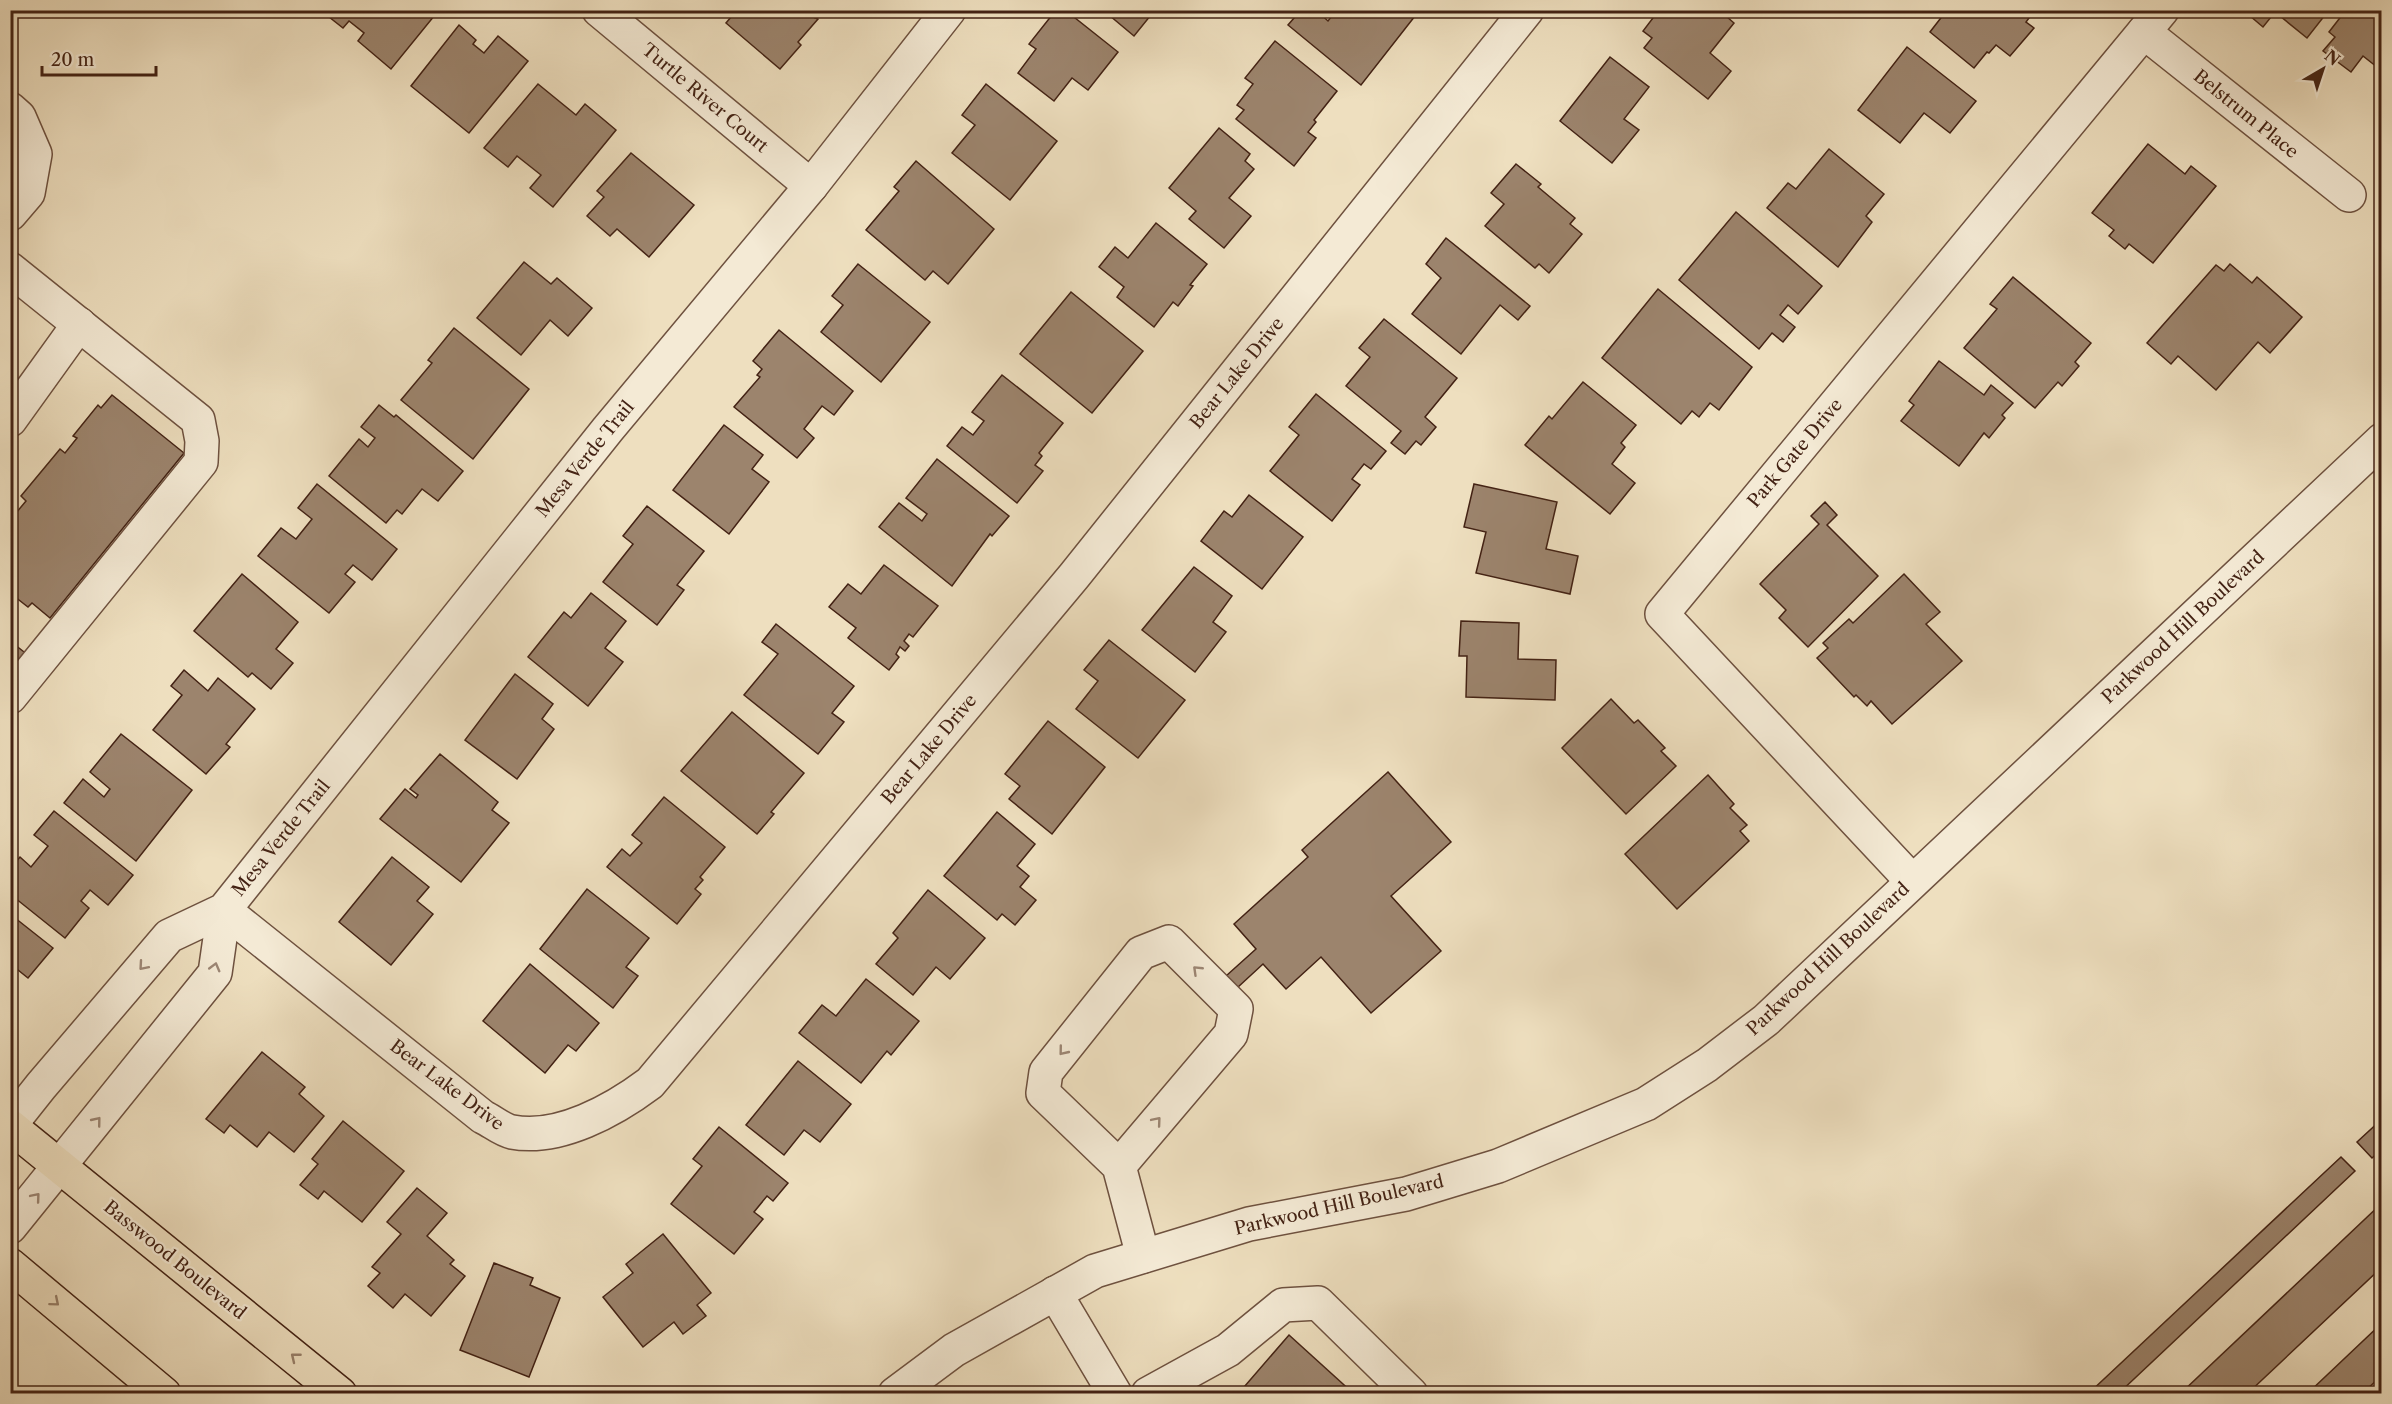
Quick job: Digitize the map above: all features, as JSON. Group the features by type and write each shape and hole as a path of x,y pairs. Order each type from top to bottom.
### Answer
{"main road":[{"name":"Basswood Boulevard","path":"10,1125 340,1394"},
{"path":"10,1264 164,1394"}],"street":[{"name":"Turtle River Court","path":"598,10 812,186"},
{"name":"Mesa Verde Trail","path":"10,1125 169,936 224,910 608,429 812,186 949,10"},
{"name":"Bear Lake Drive","path":"224,910 483,1117 510,1132 543,1132 586,1122 623,1103 650,1083 1074,576 1527,10"},
{"name":"Belstrum Place","path":"2153,21 2349,195"},
{"name":"Park Gate Drive","path":"1912,881 1662,614 2153,21"},
{"path":"10,109 18,117 35,154 28,193 10,214"},
{"path":"10,269 198,420 202,441 201,462 10,697"},
{"path":"10,420 79,324"},
{"name":"Parkwood Hill Boulevard","path":"895,1394 954,1350 1095,1271 1249,1224 1406,1194 1498,1166 1646,1104 1707,1065 1766,1020 2382,440"},
{"name":"Mesa Verde Trail","path":"10,1227 61,1167 215,973 224,910"},
{"path":"1119,1166 1231,1034 1236,1009 1169,942 1141,954 1046,1072 1043,1093 1119,1166 1143,1256"},
{"path":"1055,1293 1115,1394"},
{"path":"1148,1394 1228,1350 1283,1305 1318,1303 1411,1394"}],"building":[{"path":"327,10 439,10 391,69 358,41 364,33 349,21 343,28 324,13"},
{"path":"737,10 822,10 815,18 818,19 798,42 801,45 780,69 726,23"},
{"path":"1056,10 1065,10 1118,52 1088,90 1072,78 1054,101 1018,73 1036,49 1029,44"},
{"path":"1103,10 1155,10 1134,36"},
{"path":"1301,10 1316,10 1328,21 1335,12 1333,10 1409,10 1415,16 1361,85 1288,25"},
{"path":"1659,10 1719,10 1734,23 1710,53 1731,71 1708,99 1644,48 1652,38 1643,31"},
{"path":"1947,10 2035,10 2026,22 2034,28 2010,56 1996,45 1974,68 1930,32"},
{"path":"2243,10 2329,10 2307,38 2275,12 2263,27"},
{"path":"2346,10 2382,10 2382,71 2363,56 2351,72 2323,51 2335,37 2329,32"},
{"path":"459,25 476,40 473,44 484,53 498,36 528,61 469,133 411,86"},
{"path":"1275,41 1337,91 1314,120 1316,122 1308,132 1316,138 1294,166 1236,119 1244,110 1237,105 1253,84 1245,78"},
{"path":"1907,47 1976,101 1950,133 1924,113 1900,143 1858,110"},
{"path":"1610,57 1649,87 1624,119 1639,130 1612,163 1560,121"},
{"path":"538,84 576,115 585,104 616,130 553,207 530,188 541,175 517,156 508,167 484,148"},
{"path":"986,84 1057,141 1010,200 952,153 975,125 962,115"},
{"path":"1219,128 1250,154 1245,161 1254,169 1229,198 1251,216 1224,248 1189,219 1196,211 1169,188"},
{"path":"2148,144 2185,174 2191,166 2216,186 2153,263 2129,244 2125,249 2109,236 2114,230 2092,213"},
{"path":"1829,149 1884,194 1866,216 1872,222 1838,267 1767,208 1788,183 1796,189"},
{"path":"631,153 694,205 649,257 617,229 610,236 587,216 604,197 597,191"},
{"path":"916,161 994,229 948,284 933,271 925,280 866,230 899,191 894,187"},
{"path":"1516,164 1541,184 1538,187 1575,218 1570,224 1582,234 1549,273 1539,264 1535,268 1485,226 1504,204 1491,193"},
{"path":"1736,212 1822,286 1798,314 1788,305 1780,315 1795,327 1783,342 1772,333 1759,349 1679,280"},
{"path":"1156,223 1207,264 1190,285 1193,286 1178,306 1173,302 1154,327 1117,297 1124,287 1099,267 1115,247 1128,258"},
{"path":"1446,238 1530,306 1518,320 1500,305 1461,354 1412,314 1441,278 1426,264"},
{"path":"524,262 551,284 557,278 592,308 568,336 550,320 521,355 477,318"},
{"path":"858,264 930,322 881,382 821,332 843,305 832,296"},
{"path":"2230,264 2252,283 2257,277 2302,317 2270,353 2258,342 2216,390 2178,356 2171,364 2147,343 2216,265 2224,271"},
{"path":"2013,277 2091,343 2075,362 2079,366 2062,386 2058,382 2035,408 1964,348 1997,309 1990,304"},
{"path":"1658,289 1752,367 1719,410 1710,403 1699,417 1692,411 1681,424 1602,358"},
{"path":"1071,292 1143,351 1092,413 1020,354"},
{"path":"1384,319 1457,378 1425,417 1436,427 1421,445 1416,441 1405,454 1391,443 1401,431 1346,386 1370,357 1359,348"},
{"path":"454,328 529,389 473,459 401,400 432,363 428,360"},
{"path":"779,330 853,391 834,415 822,406 804,429 814,438 797,458 734,407 760,377 757,375 762,369 753,361"},
{"path":"1939,361 1984,395 1991,385 2013,403 2002,415 2005,418 1989,438 1984,433 1959,466 1901,421 1914,405 1909,401"},
{"path":"1002,375 1063,423 1039,453 1042,456 1035,465 1043,471 1017,503 947,446 962,427 973,435 984,421 972,412"},
{"path":"1583,382 1636,425 1621,443 1625,447 1612,464 1635,483 1610,514 1525,445 1549,416 1552,419"},
{"path":"1316,394 1386,451 1371,469 1364,464 1352,479 1360,485 1332,521 1270,471 1299,435 1289,427"},
{"path":"112,395 184,453 50,618 32,603 28,607 10,593 10,509 16,513 26,501 21,496 60,449 65,453 77,438 73,436 98,405 101,408"},
{"path":"379,405 394,417 396,415 463,471 438,501 422,489 402,514 397,510 386,523 329,476 359,439 368,447 375,438 361,427"},
{"path":"724,425 763,455 752,469 769,482 729,534 673,490"},
{"path":"937,459 1009,516 992,536 990,534 952,586 879,527 899,503 922,521 927,514 906,498"},
{"path":"317,484 397,549 372,580 353,565 345,574 355,582 329,613 258,556 281,528 296,539 312,519 298,508"},
{"path":"1474,484 1557,502 1546,549 1578,556 1570,594 1476,573 1486,532 1464,527"},
{"path":"1249,495 1303,537 1262,589 1201,541 1224,511 1232,517"},
{"path":"1825,502 1837,515 1827,525 1878,576 1808,647 1779,618 1786,610 1760,584 1819,524 1811,516"},
{"path":"647,506 704,551 677,585 684,590 657,625 603,582 633,544 623,536"},
{"path":"884,565 938,606 913,637 909,634 904,641 909,646 905,651 900,647 896,654 899,657 889,670 848,638 856,628 829,607 848,584 861,594"},
{"path":"1194,567 1232,596 1213,622 1226,632 1195,672 1142,630"},
{"path":"242,574 298,622 276,649 293,663 271,689 252,673 248,677 194,631"},
{"path":"1904,574 1940,612 1926,624 1962,661 1892,724 1871,701 1867,706 1856,695 1854,697 1817,658 1828,648 1823,643 1849,619 1853,623"},
{"path":"591,593 626,621 605,648 623,662 588,706 528,657 564,612 571,618"},
{"path":"1461,621 1519,623 1518,659 1556,660 1555,700 1466,697 1467,656 1459,656"},
{"path":"776,624 854,686 832,713 844,722 818,754 744,695 778,654 762,642"},
{"path":"1109,640 1185,700 1138,758 1076,709 1098,681 1084,670"},
{"path":"10,641 28,655 10,677"},
{"path":"184,670 208,691 218,678 255,709 226,744 230,747 206,774 153,730 182,695 171,686"},
{"path":"515,674 553,704 542,719 554,729 517,779 465,740"},
{"path":"1611,699 1634,723 1638,720 1665,748 1661,751 1676,766 1626,814 1562,748"},
{"path":"732,712 804,773 771,812 774,814 757,834 681,771"},
{"path":"1048,721 1105,767 1052,834 1009,799 1020,786 1005,774"},
{"path":"121,734 192,790 136,861 64,803 83,779 104,797 110,789 90,772"},
{"path":"440,754 498,802 492,810 509,823 461,882 380,819 405,789 416,798 418,795 410,789"},
{"path":"1388,772 1451,842 1391,896 1441,951 1371,1013 1321,957 1286,989 1263,964 1237,988 1226,976 1256,949 1234,924 1308,857 1302,850"},
{"path":"1708,775 1734,804 1730,808 1747,825 1740,831 1749,841 1677,909 1625,854"},
{"path":"664,797 725,847 700,877 703,880 695,889 701,894 677,924 607,867 622,849 630,856 642,843 632,835"},
{"path":"54,811 133,875 108,905 90,890 81,901 89,908 65,938 10,894 10,869 20,857 31,867 48,846 34,835"},
{"path":"997,812 1035,844 1017,866 1029,876 1020,887 1036,900 1015,925 1002,914 997,920 944,876"},
{"path":"392,857 429,887 417,901 433,914 391,965 339,922"},
{"path":"587,889 649,938 626,967 638,976 613,1008 540,949"},
{"path":"928,890 985,938 950,979 936,967 913,995 876,964 898,938 893,933"},
{"path":"10,914 53,948 28,978 13,966 10,969"},
{"path":"530,964 599,1023 576,1051 568,1045 545,1073 483,1021"},
{"path":"866,979 919,1021 891,1055 887,1051 861,1083 799,1033 822,1005 836,1016"},
{"path":"262,1052 305,1087 299,1094 324,1116 294,1152 269,1132 257,1147 230,1125 224,1133 206,1119"},
{"path":"798,1061 851,1104 820,1142 804,1130 784,1155 746,1125"},
{"path":"2382,1119 2382,1149 2372,1158 2357,1142"},
{"path":"343,1121 404,1171 362,1222 324,1191 318,1199 300,1185 318,1164 312,1159"},
{"path":"719,1127 788,1183 773,1201 767,1196 754,1212 763,1219 734,1254 671,1204 702,1166 693,1159"},
{"path":"2341,1157 2355,1171 2118,1394 2088,1394"},
{"path":"417,1188 447,1213 427,1236 454,1260 450,1264 465,1276 431,1316 405,1294 393,1308 368,1286 380,1273 372,1267 401,1234 387,1222"},
{"path":"2382,1203 2382,1267 2247,1394 2180,1394"},
{"path":"663,1234 711,1293 697,1305 706,1316 683,1334 674,1322 643,1347 603,1297 633,1273 626,1264"},
{"path":"494,1263 533,1278 530,1285 560,1298 529,1377 460,1350"},
{"path":"2382,1323 2382,1375 2362,1394 2307,1394"},
{"path":"1289,1335 1354,1394 1238,1394"}]}
